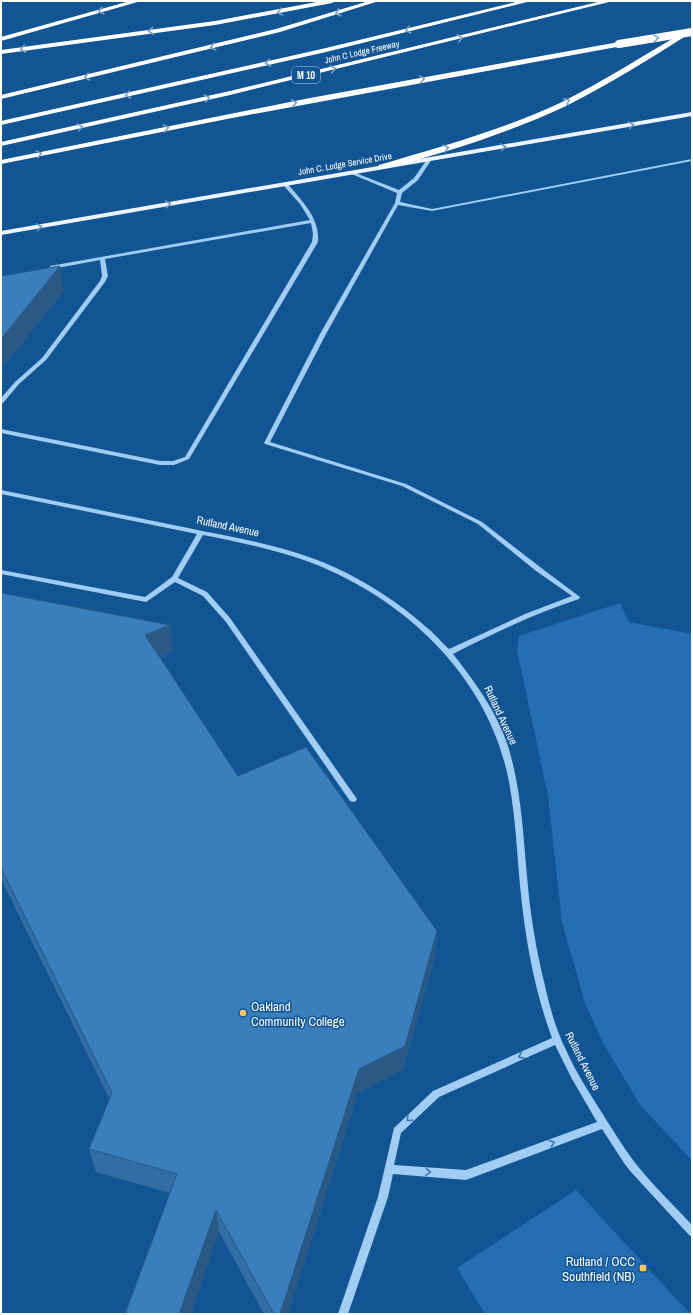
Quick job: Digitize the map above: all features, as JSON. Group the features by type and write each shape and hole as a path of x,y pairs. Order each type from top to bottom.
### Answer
{"highway":[{"path":"1,39 138,1"},
{"path":"1,52 57,43 215,23 332,1"},
{"path":"1,97 278,31 376,1"},
{"name":"John C Lodge Freeway","path":"1,123 326,50 528,1"},
{"name":"John C Lodge Freeway","path":"1,144 290,79 610,1"},
{"path":"382,167 478,138 543,113 596,87 692,29"},
{"path":"1,162 141,133 396,84 692,32"}],"main road":[{"name":"John C. Lodge Service Drive","path":"1,233 692,114"}],"street":[{"path":"430,159 416,179 400,192 396,203 323,334 267,443 404,485 480,523 538,569 577,597 556,603 448,653"},
{"path":"396,203 432,210 692,160"},
{"path":"350,173 400,192"},
{"path":"1,431 160,463 174,463 188,458 315,242 316,234 313,221 285,184"},
{"path":"48,268 313,221"},
{"path":"1,402 17,383 44,359 104,281 105,276 102,258"},
{"name":"Rutland Avenue","path":"1,492 270,547 331,569 388,599 408,614 465,671 480,694 505,747 513,781 529,931 543,994 557,1040 576,1078 628,1160 692,1232"},
{"path":"1,572 146,600 174,579 201,532"},
{"path":"174,579 205,594 228,620 353,799"},
{"path":"343,1314 383,1197 397,1131 436,1094 557,1040"},
{"path":"389,1169 466,1175 604,1124"}],"shaded area":[{"path":"620,603 629,622 692,634 692,1160 641,1106 604,1045 585,1003 562,922 548,796 517,650 519,636"},
{"path":"576,1190 690,1314 485,1314 457,1268"}],"building":[{"path":"60,266 2,338 1,338 1,276"},
{"name":"Oakland Community College","path":"1,593 170,625 145,635 238,776 306,747 437,931 405,1046 359,1069 280,1314 274,1314 216,1210 179,1314 125,1314 177,1174 89,1149 112,1093 1,868"}],"place":[{"name":"Oakland Community College","path":"243,1013"},
{"name":"Rutland / OCC Southfield (NB)","path":"643,1268"}]}
